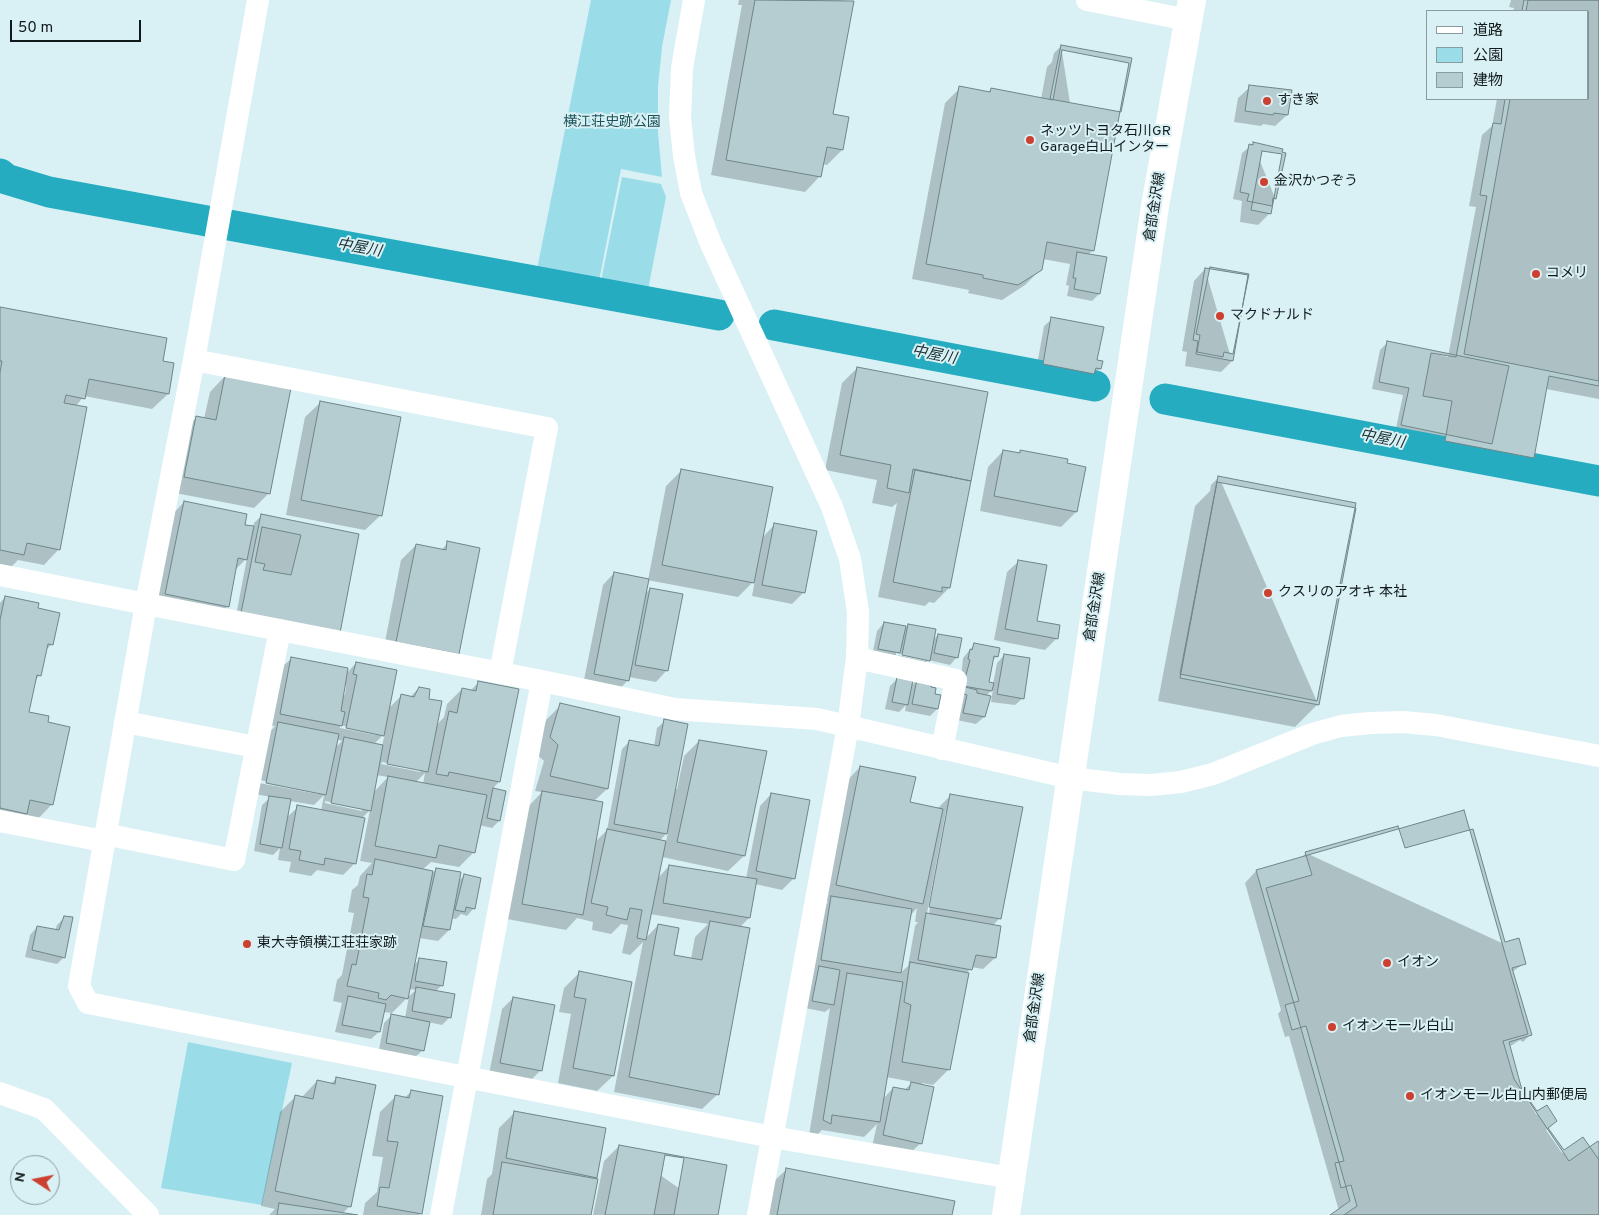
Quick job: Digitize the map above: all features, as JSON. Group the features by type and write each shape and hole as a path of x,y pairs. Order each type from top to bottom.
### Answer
{"main road":[{"name":"倉部金沢線","path":"1006,1215 1155,206 1190,10"}],"street":[{"path":"258,0 194,360 146,604 104,838 79,986 88,1004 772,1137 1011,1178"},
{"path":"694,0 682,68 680,118 684,156 691,193 711,244 832,507 850,559 858,612 857,658 848,726 758,1215"},
{"path":"1087,0 1190,10"},
{"path":"194,360 547,428 500,673"},
{"path":"0,575 542,681 675,710 818,719 1071,778 1120,784 1151,785 1181,782 1213,774 1312,734 1341,726 1370,723 1403,722 1436,725 1599,756"},
{"path":"0,820 234,860 280,630"},
{"path":"857,658 956,680 942,749"},
{"path":"441,1215 542,681"},
{"path":"125,722 256,747"},
{"path":"0,1092 44,1109 148,1215"}],"green space":[{"name":"横江荘史跡公園","path":"591,0 671,0 662,47 658,86 658,132 662,177 621,169 599,281 537,269"},
{"path":"622,177 661,184 666,197 648,290 601,281"},
{"path":"188,1042 292,1063 262,1205 161,1188"}],"building":[{"path":"755,0 854,1 833,114 849,117 843,150 827,147 821,177 726,160"},
{"name":"コメリ","path":"1524,0 1599,0 1599,386 1549,376 1534,458 1445,441 1452,401 1423,396 1431,353 1456,357 1487,196 1480,195 1493,123 1501,124 1505,100 1589,100 1589,10 1522,10"},
{"name":"コメリ","path":"1528,0 1599,0 1599,381 1464,354 1510,100 1589,100 1589,10 1526,10"},
{"path":"1061,45 1132,58 1121,112 1050,99"},
{"path":"1062,50 1129,63 1094,251 1047,242 1042,270 1018,285 983,278 983,275 926,264 959,86 990,92 991,88 1053,100"},
{"path":"1249,85 1292,90 1288,115 1245,111"},
{"path":"1253,142 1283,149 1282,152 1286,153 1276,199 1273,198 1272,206 1247,201 1249,194 1240,192 1249,144 1253,145"},
{"path":"1262,151 1282,154 1271,214 1251,210"},
{"path":"1077,252 1107,257 1100,294 1074,289 1076,278 1073,278"},
{"path":"1210,267 1249,274 1233,354 1224,352 1223,357 1197,352 1200,335 1196,334"},
{"path":"1205,268 1248,275 1233,361 1196,354 1198,341 1193,340"},
{"path":"0,307 167,338 163,361 174,363 169,394 89,379 85,399 66,395 64,403 87,407 60,550 27,543 24,555 0,550 0,373 2,361 0,361"},
{"path":"1051,317 1104,327 1097,360 1103,361 1101,369 1096,368 1094,374 1043,364"},
{"path":"1387,341 1509,366 1492,444 1401,425 1409,388 1379,382"},
{"path":"857,367 988,392 971,481 913,469 909,493 887,488 891,465 840,455"},
{"path":"225,375 291,388 270,494 184,477 196,416 216,420"},
{"path":"320,401 401,417 382,516 301,500"},
{"path":"1003,450 1020,453 1020,450 1068,459 1067,463 1086,467 1077,512 994,496"},
{"path":"681,469 773,487 754,583 662,565"},
{"path":"915,470 971,481 950,588 942,587 942,592 893,582"},
{"name":"クスリのアオキ 本社","path":"1218,476 1356,503 1317,701 1180,674"},
{"name":"クスリのアオキ 本社","path":"1217,482 1356,508 1319,705 1180,678"},
{"path":"184,501 247,514 245,525 254,526 247,560 238,558 229,607 165,594"},
{"path":"261,514 359,534 340,633 241,613"},
{"path":"774,523 817,531 805,593 762,585"},
{"path":"262,527 301,535 291,575 263,570 265,564 255,562"},
{"path":"447,541 480,548 459,654 396,642 416,544 446,550"},
{"path":"1018,560 1047,565 1037,621 1060,625 1058,639 1005,629"},
{"path":"614,572 649,579 629,681 594,674"},
{"path":"650,588 683,594 668,671 635,665"},
{"path":"5,596 39,603 38,608 60,613 53,645 48,644 41,676 37,675 29,712 49,716 48,722 70,727 53,805 30,800 27,814 0,808 0,620"},
{"path":"884,622 906,626 900,653 878,649"},
{"path":"908,624 936,629 930,661 902,655"},
{"path":"938,634 962,638 958,658 934,653"},
{"path":"974,643 1000,648 998,657 994,656 989,682 994,683 992,691 963,686 970,660 968,659 970,649 972,650"},
{"path":"1004,654 1030,658 1024,699 997,694"},
{"path":"291,657 348,668 341,711 345,712 342,726 280,714"},
{"path":"356,662 397,670 384,736 346,728 357,675 353,674"},
{"path":"897,677 913,680 908,705 892,702"},
{"path":"917,679 932,682 931,687 936,688 935,694 941,695 938,709 912,704"},
{"path":"478,681 519,689 500,782 449,772 448,776 436,774 449,711 457,713 462,688 476,691"},
{"path":"419,687 430,689 429,699 442,701 428,772 387,764 401,694 414,697"},
{"path":"965,687 977,690 977,693 991,696 985,717 963,713 967,695 964,694"},
{"path":"560,703 620,717 608,789 550,776 558,745 550,737"},
{"path":"664,719 688,724 667,834 614,824 629,740 659,746"},
{"path":"278,722 339,734 326,795 266,783"},
{"path":"344,737 383,745 371,811 331,803"},
{"path":"699,740 767,751 745,856 677,842"},
{"path":"860,766 916,777 910,802 943,809 923,904 836,885"},
{"path":"388,776 487,795 475,853 439,845 436,858 375,846"},
{"path":"493,788 506,791 500,821 487,818"},
{"path":"542,791 603,802 583,915 522,904"},
{"path":"771,793 810,800 795,879 756,871"},
{"path":"950,794 1023,807 1001,919 929,907"},
{"path":"269,796 291,799 282,848 260,844"},
{"path":"297,805 365,818 356,864 325,858 324,865 299,860 301,851 289,849"},
{"path":"1464,810 1528,1034 1503,1041 1514,1079 1569,1161 1598,1141 1599,1215 1330,1215 1350,1201 1256,870"},
{"path":"1398,826 1405,848 1473,829 1505,942 1519,938 1526,964 1512,968 1532,1035 1509,1042 1522,1090 1537,1111 1547,1105 1557,1121 1548,1128 1564,1150 1583,1137 1599,1160 1599,1215 1344,1215 1357,1206 1351,1185 1341,1188 1335,1163 1344,1161 1306,1026 1292,1030 1285,1005 1299,1001 1266,888 1312,875 1305,852"},
{"path":"607,829 666,841 646,940 637,938 642,910 630,908 627,920 606,915 608,907 591,903"},
{"path":"375,859 433,871 408,999 391,995 386,1000 378,998 379,993 347,986 352,964 356,965 369,898 363,897 367,874 372,875"},
{"path":"669,865 757,879 750,918 663,903"},
{"path":"436,868 461,872 450,930 423,926"},
{"path":"464,874 481,878 475,909 466,907 465,912 455,910"},
{"path":"831,896 912,909 901,973 821,960"},
{"path":"926,913 1001,926 996,958 976,955 972,970 918,960"},
{"path":"64,916 73,917 65,958 32,950 37,926 59,930"},
{"path":"710,921 750,928 719,1095 629,1077 658,924 679,928 674,955 702,960"},
{"path":"419,958 447,962 443,986 415,981"},
{"path":"910,962 969,973 950,1070 902,1062 911,1005 904,1002"},
{"path":"819,966 840,970 834,1005 812,1001"},
{"path":"579,971 632,982 614,1076 573,1068 586,999 574,997"},
{"path":"847,973 903,982 880,1122 832,1115 831,1124 823,1120"},
{"path":"416,987 455,994 451,1018 412,1011"},
{"path":"348,996 386,1004 380,1032 342,1025"},
{"path":"513,997 555,1005 542,1071 500,1063"},
{"path":"391,1014 430,1022 424,1051 386,1043"},
{"path":"336,1077 376,1085 351,1207 275,1191 295,1095 313,1099 317,1080 335,1084"},
{"path":"911,1082 934,1087 922,1144 883,1135 893,1087 909,1090"},
{"path":"411,1090 443,1096 422,1214 377,1206 380,1187 389,1188 398,1142 387,1141 395,1095 409,1098"},
{"path":"514,1111 606,1128 597,1178 506,1158"},
{"path":"619,1145 727,1165 718,1215 605,1215"},
{"path":"665,1155 684,1158 674,1215 654,1215"},
{"path":"502,1162 598,1179 591,1215 493,1215"},
{"path":"786,1168 955,1201 952,1215 777,1215"},
{"path":"279,1203 358,1215 277,1215"}],"waterway":[{"name":"中屋川","path":"0,174 6,179 49,192 719,315"},
{"name":"中屋川","path":"774,325 1095,386"},
{"name":"中屋川","path":"1165,399 1599,481"}],"place":[{"name":"すき家","path":"1267,101"},
{"name":"ネッツトヨタ石川GR Garage白山インター","path":"1030,140"},
{"name":"金沢かつぞう","path":"1264,182"},
{"name":"コメリ","path":"1536,274"},
{"name":"マクドナルド","path":"1220,316"},
{"name":"クスリのアオキ 本社","path":"1268,593"},
{"name":"東大寺領横江荘荘家跡","path":"247,944"},
{"name":"イオン","path":"1387,963"},
{"name":"イオンモール白山","path":"1332,1027"},
{"name":"イオンモール白山内郵便局","path":"1410,1096"}]}
